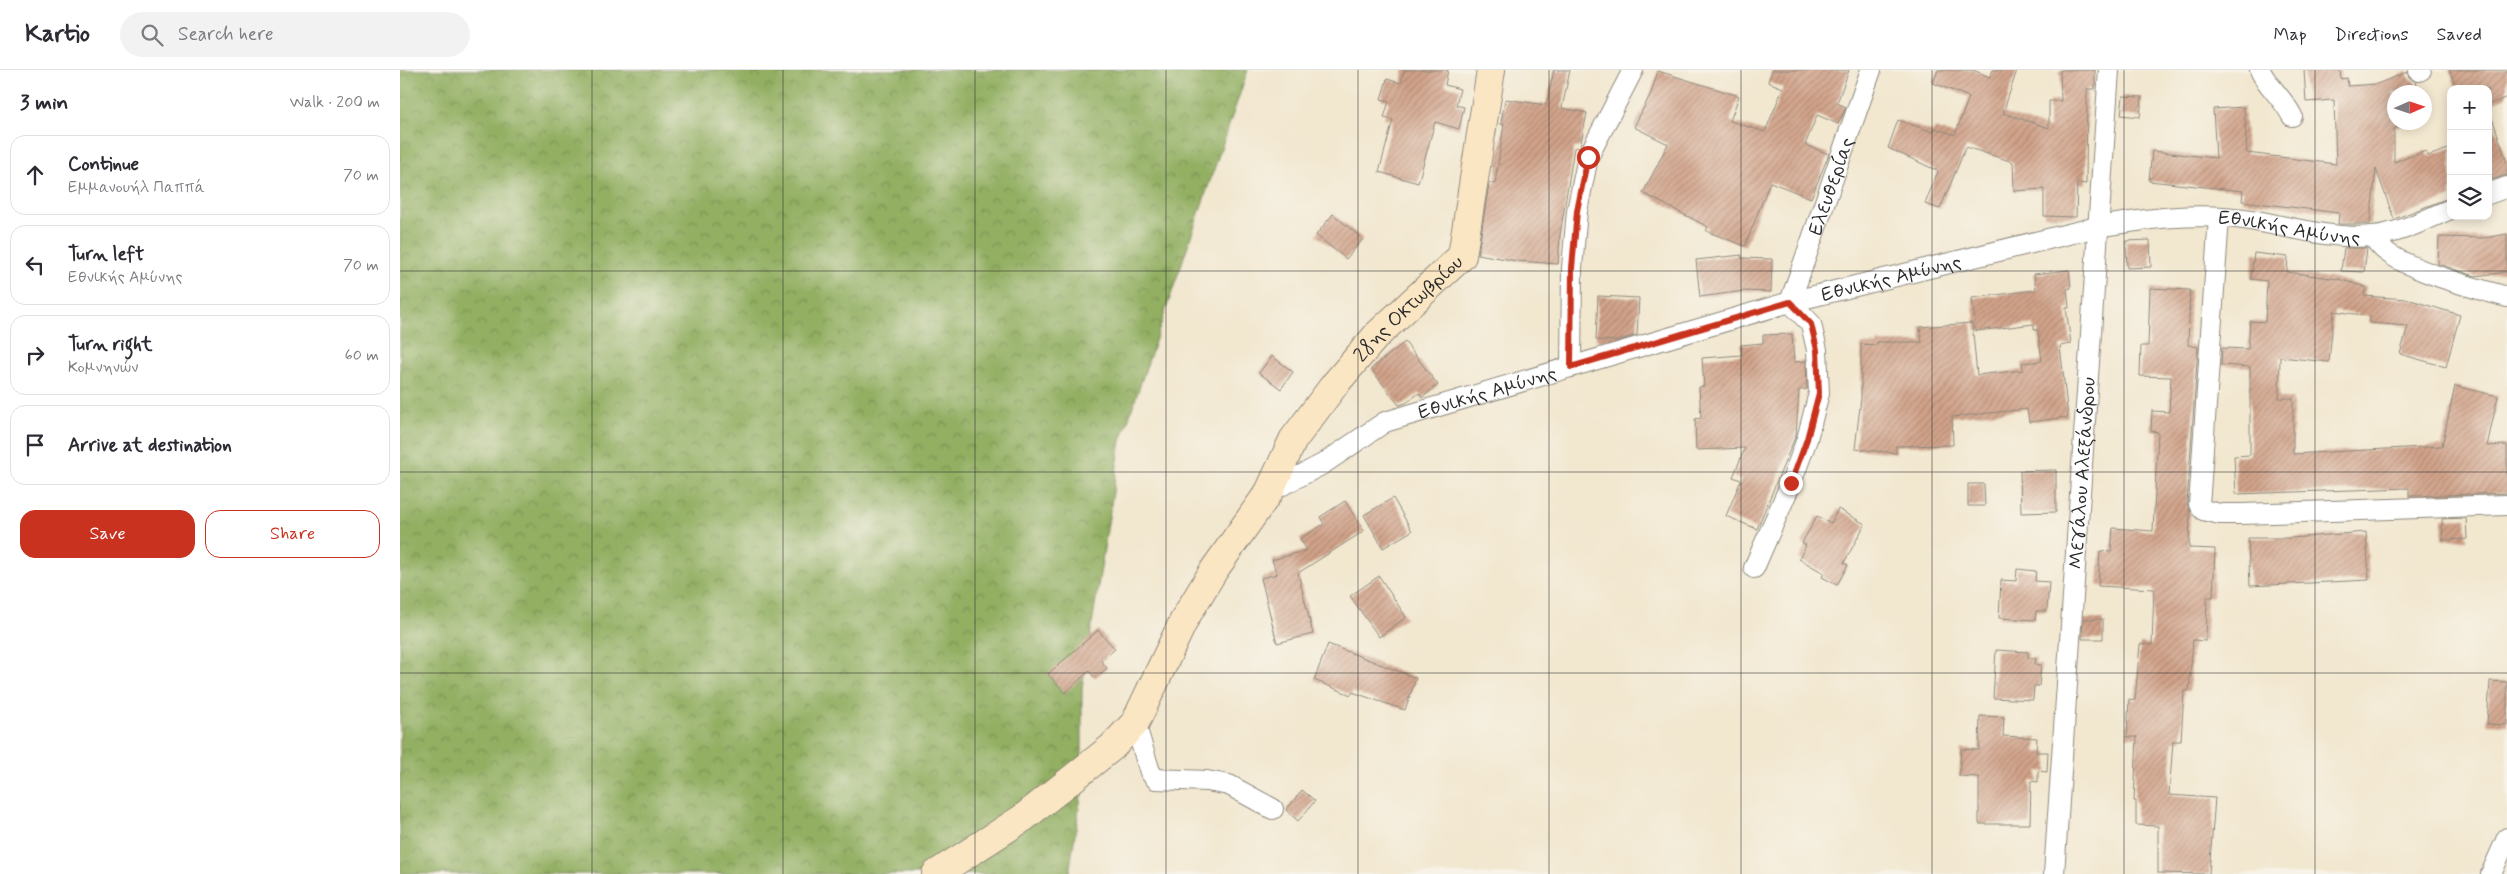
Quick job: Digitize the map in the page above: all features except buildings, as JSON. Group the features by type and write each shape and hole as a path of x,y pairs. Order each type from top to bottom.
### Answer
{"street":[{"name":"28ης Οκτωβρίου","path":"936,874 1023,818 1112,747 1135,723 1185,618 1214,570 1269,492 1293,440 1335,384 1377,335 1462,256 1491,70"},
{"path":"1571,367 1574,249 1577,211 1588,157 1633,70"},
{"name":"Ελευθερίας","path":"1790,302 1871,70"},
{"name":"Μεγάλου Αλεξάνδρου","path":"2054,874 2109,70"},
{"path":"2260,70 2263,78 2285,102 2292,116"},
{"path":"2492,193 2507,187"},
{"name":"Εθνικής Αμύνης","path":"1269,492 1323,464 1385,422 1790,302 2097,227 2138,220 2219,216 2334,234 2374,236 2403,228 2447,210"},
{"path":"2219,216 2200,492 2200,504 2203,510 2220,514 2242,514 2507,505"},
{"path":"2374,236 2377,245 2384,252 2410,265 2446,279 2507,297"},
{"path":"1754,568 1794,474 1807,439 1819,393 1817,350 1811,324 1790,302"},
{"path":"1135,723 1150,772 1156,779 1207,781 1230,785 1274,809"},
{"path":"2491,874 2507,838"}],"green space":[{"path":"400,70 1248,70 1121,441 1082,688 1082,789 1069,874 400,874"}],"route":[{"path":"1588,157 1577,211 1572,268 1571,367 1790,302 1811,324 1817,350 1819,393 1807,439 1791,483"}]}
